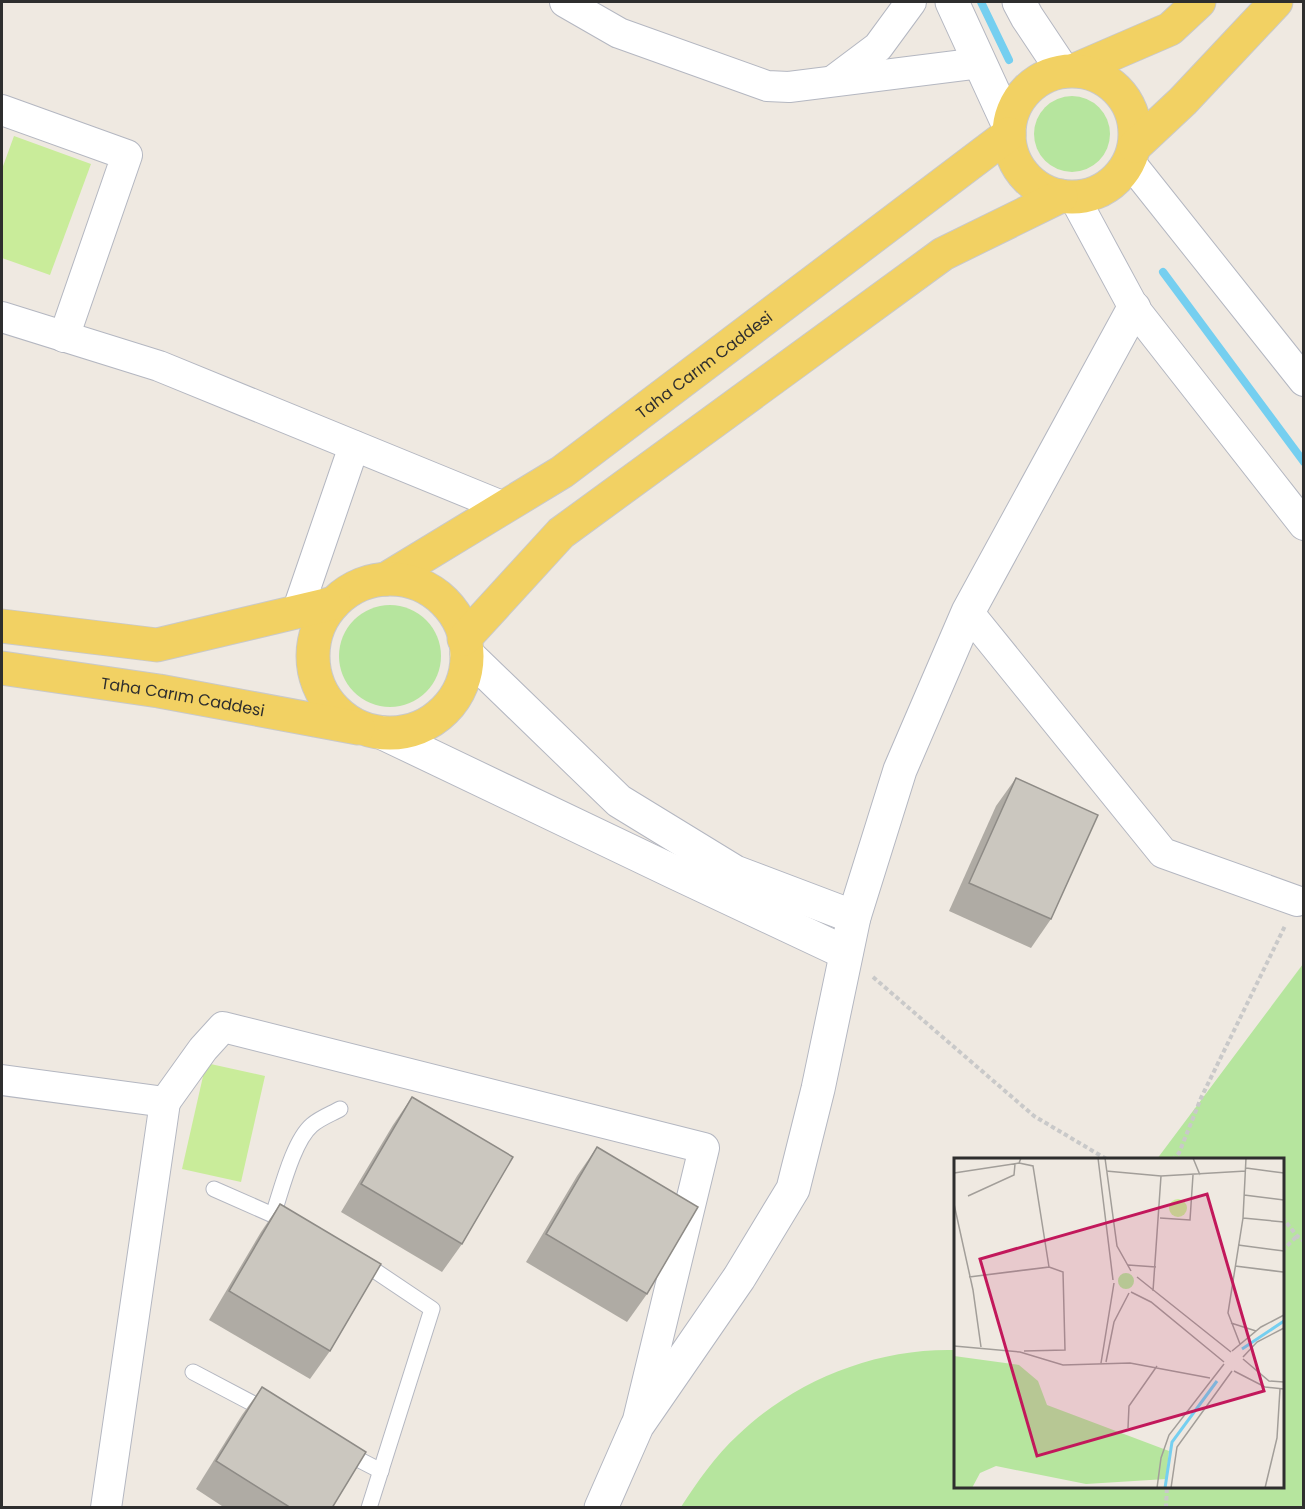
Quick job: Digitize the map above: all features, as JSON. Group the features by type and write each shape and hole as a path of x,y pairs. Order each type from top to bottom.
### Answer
{"main road":[{"path":"1067,197 1040,188 1024,175 1012,155 1009,130 1015,106 1026,90 1038,80 1051,74 1069,71 1170,29 1199,2"},
{"path":"466,646 561,533 943,254 1067,197 1091,194 1108,186 1121,174 1132,153 1276,2"},
{"path":"1069,71 1096,75 1115,86 1128,104 1135,124 1132,153"},
{"name":"Taha Carım Caddesi","path":"386,579 562,472 1009,130"},
{"path":"386,579 409,581 431,590 448,605 461,625 466,646 466,667 461,686 452,703 422,727 403,732 374,731 345,719 329,704 319,685 314,663 315,642 321,621 334,603 349,591 367,582 386,579"},
{"path":"2,626 157,645 334,603"},
{"name":"Taha Carım Caddesi","path":"2,668 159,691 374,731"}],"street":[{"path":"565,2 619,33 767,86 789,87 980,63"},
{"path":"833,81 878,47 911,2"},
{"path":"952,2 1009,130"},
{"path":"1019,2 1027,17 1069,71"},
{"path":"2,110 127,155 64,337"},
{"path":"1132,153 1304,381"},
{"path":"1067,197 1134,308 1304,525"},
{"path":"637,1426 739,1278 794,1190 854,917 900,770 968,612 1134,308"},
{"path":"2,317 159,366 504,507"},
{"path":"297,612 354,446"},
{"path":"968,612 1163,853 1297,901"},
{"path":"466,646 619,801 735,872 854,917"},
{"path":"374,731 846,953"},
{"path":"106,1508 165,1102 202,1049 224,1027 704,1148 637,1426 601,1508"},
{"path":"2,1080 165,1102"}],"lane":[{"path":"273,1215 290,1160 304,1134 311,1126 340,1109"},
{"path":"214,1189 302,1229"},
{"path":"349,1254 432,1309 369,1508"},
{"path":"193,1372 276,1416"},
{"path":"328,1444 381,1471"}],"path":[{"path":"1174,1158 1179,1153 1201,1098 1297,901"},
{"path":"846,953 1034,1116 1105,1158"},
{"path":"1284,1220 1304,1241"},
{"path":"1284,1249 1297,1236"},
{"path":"1167,1488 1167,1508"}],"green space":[{"path":"1072,96 1086,99 1099,107 1107,120 1110,134 1107,148 1099,161 1086,169 1072,172 1058,169 1045,161 1037,148 1034,134 1037,120 1045,107 1058,99"},
{"path":"14,136 91,164 50,275 2,258 2,169"},
{"path":"390,605 419,613 433,627 441,656 433,685 419,699 390,707 361,699 347,685 339,656 347,627 361,613"},
{"path":"1303,964 1303,1507 681,1507 707,1469 730,1443 760,1415 811,1383 838,1371 896,1355 954,1350 954,1488 1284,1488 1284,1158 1158,1158"},
{"path":"206,1063 265,1076 241,1182 182,1169"}],"building":[{"path":"1016,778 1098,815 1051,919 969,883"},
{"path":"412,1097 513,1157 462,1244 361,1184"},
{"path":"597,1147 698,1207 647,1294 546,1234"},
{"path":"280,1204 381,1264 330,1351 229,1291"},
{"path":"262,1387 366,1452 332,1508 291,1508 216,1461"}],"waterway":[{"path":"981,2 1009,60"},
{"path":"1163,272 1304,462"}]}
